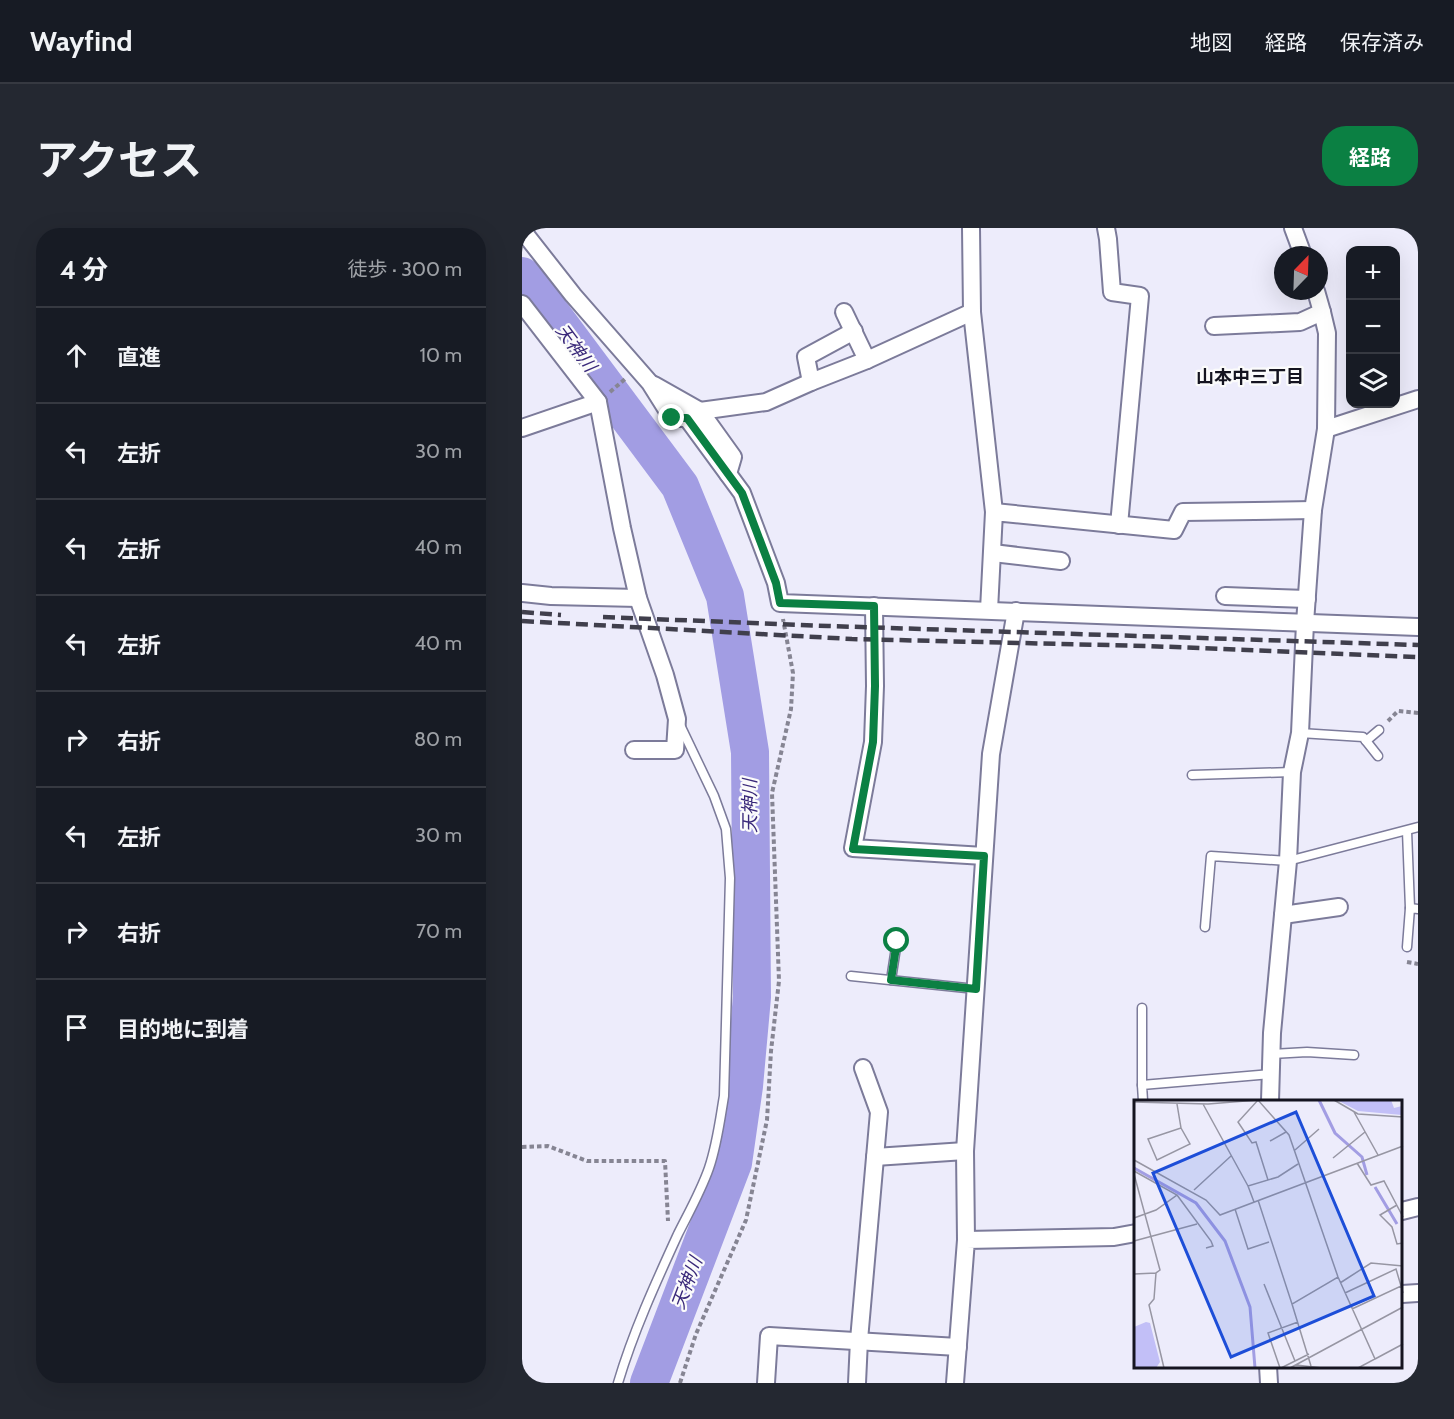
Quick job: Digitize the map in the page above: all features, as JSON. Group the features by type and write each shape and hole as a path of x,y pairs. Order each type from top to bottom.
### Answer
{"street":[{"path":"971,228 972,312 994,512 989,610"},
{"path":"1106,228 1112,292 1140,296 1119,525"},
{"path":"1293,228 1300,246"},
{"path":"522,230 573,295 650,383 672,418 687,418 742,493 776,583 780,603 1418,627"},
{"path":"1270,1100 1272,1033 1288,861 1292,772 1300,733 1312,510 1326,429 1327,333 1319,300"},
{"path":"522,304 598,402 638,598 665,675 677,719 675,750 634,750"},
{"path":"844,312 867,360"},
{"path":"700,411 766,402 867,360 972,312"},
{"path":"1214,326 1300,322 1323,312"},
{"path":"810,382 806,357 854,332"},
{"path":"650,383 700,411 733,458 728,474"},
{"path":"1326,429 1418,399"},
{"path":"522,428 598,402"},
{"path":"994,512 1174,530 1183,512 1312,510"},
{"path":"993,553 1061,561"},
{"path":"522,593 638,598"},
{"path":"1226,596 1307,598"},
{"path":"874,606 873,742 853,849 984,856"},
{"path":"955,1383 966,1240 965,1151 991,754 1016,611"},
{"path":"1283,915 1339,907"},
{"path":"857,1383 879,1112 863,1068"},
{"path":"875,1157 965,1151"},
{"path":"1403,1210 1418,1207"},
{"path":"966,1240 1114,1237 1134,1233"},
{"path":"1403,1294 1418,1293"},
{"path":"766,1383 769,1336 958,1347"}],"lane":[{"path":"618,1383 670,1252 709,1167 724,1096 730,878 726,829 714,796 677,719"},
{"path":"1366,741 1379,730"},
{"path":"1300,733 1363,737 1378,756"},
{"path":"1192,775 1292,772"},
{"path":"1205,927 1211,856 1288,861 1418,827"},
{"path":"1407,831 1414,908 1407,947"},
{"path":"891,980 897,941"},
{"path":"851,976 976,989"},
{"path":"1142,1008 1143,1100"},
{"path":"1272,1054 1307,1052 1354,1055"},
{"path":"1142,1085 1272,1074"}],"path":[{"path":"598,402 637,368"},
{"path":"680,1383 696,1334 746,1220 767,1120 778,981 772,793 791,709 793,673 780,603"},
{"path":"1379,730 1398,711 1418,713"},
{"path":"522,1148 548,1146 586,1161 665,1161 670,1252"}],"waterway":[{"name":"天神川","path":"522,276 680,486 725,596 750,752 752,997 744,1086 733,1163 649,1383"}],"railway":[{"path":"522,612 561,615"},
{"path":"603,617 1418,645"},
{"path":"522,621 852,639 1148,646 1418,657"}],"district":[{"name":"山本中三丁目","path":"1250,377"}],"route":[{"path":"672,418 687,418 742,493 776,583 780,603 874,606 873,742 853,849 984,856 976,989 891,980 897,941"}]}
